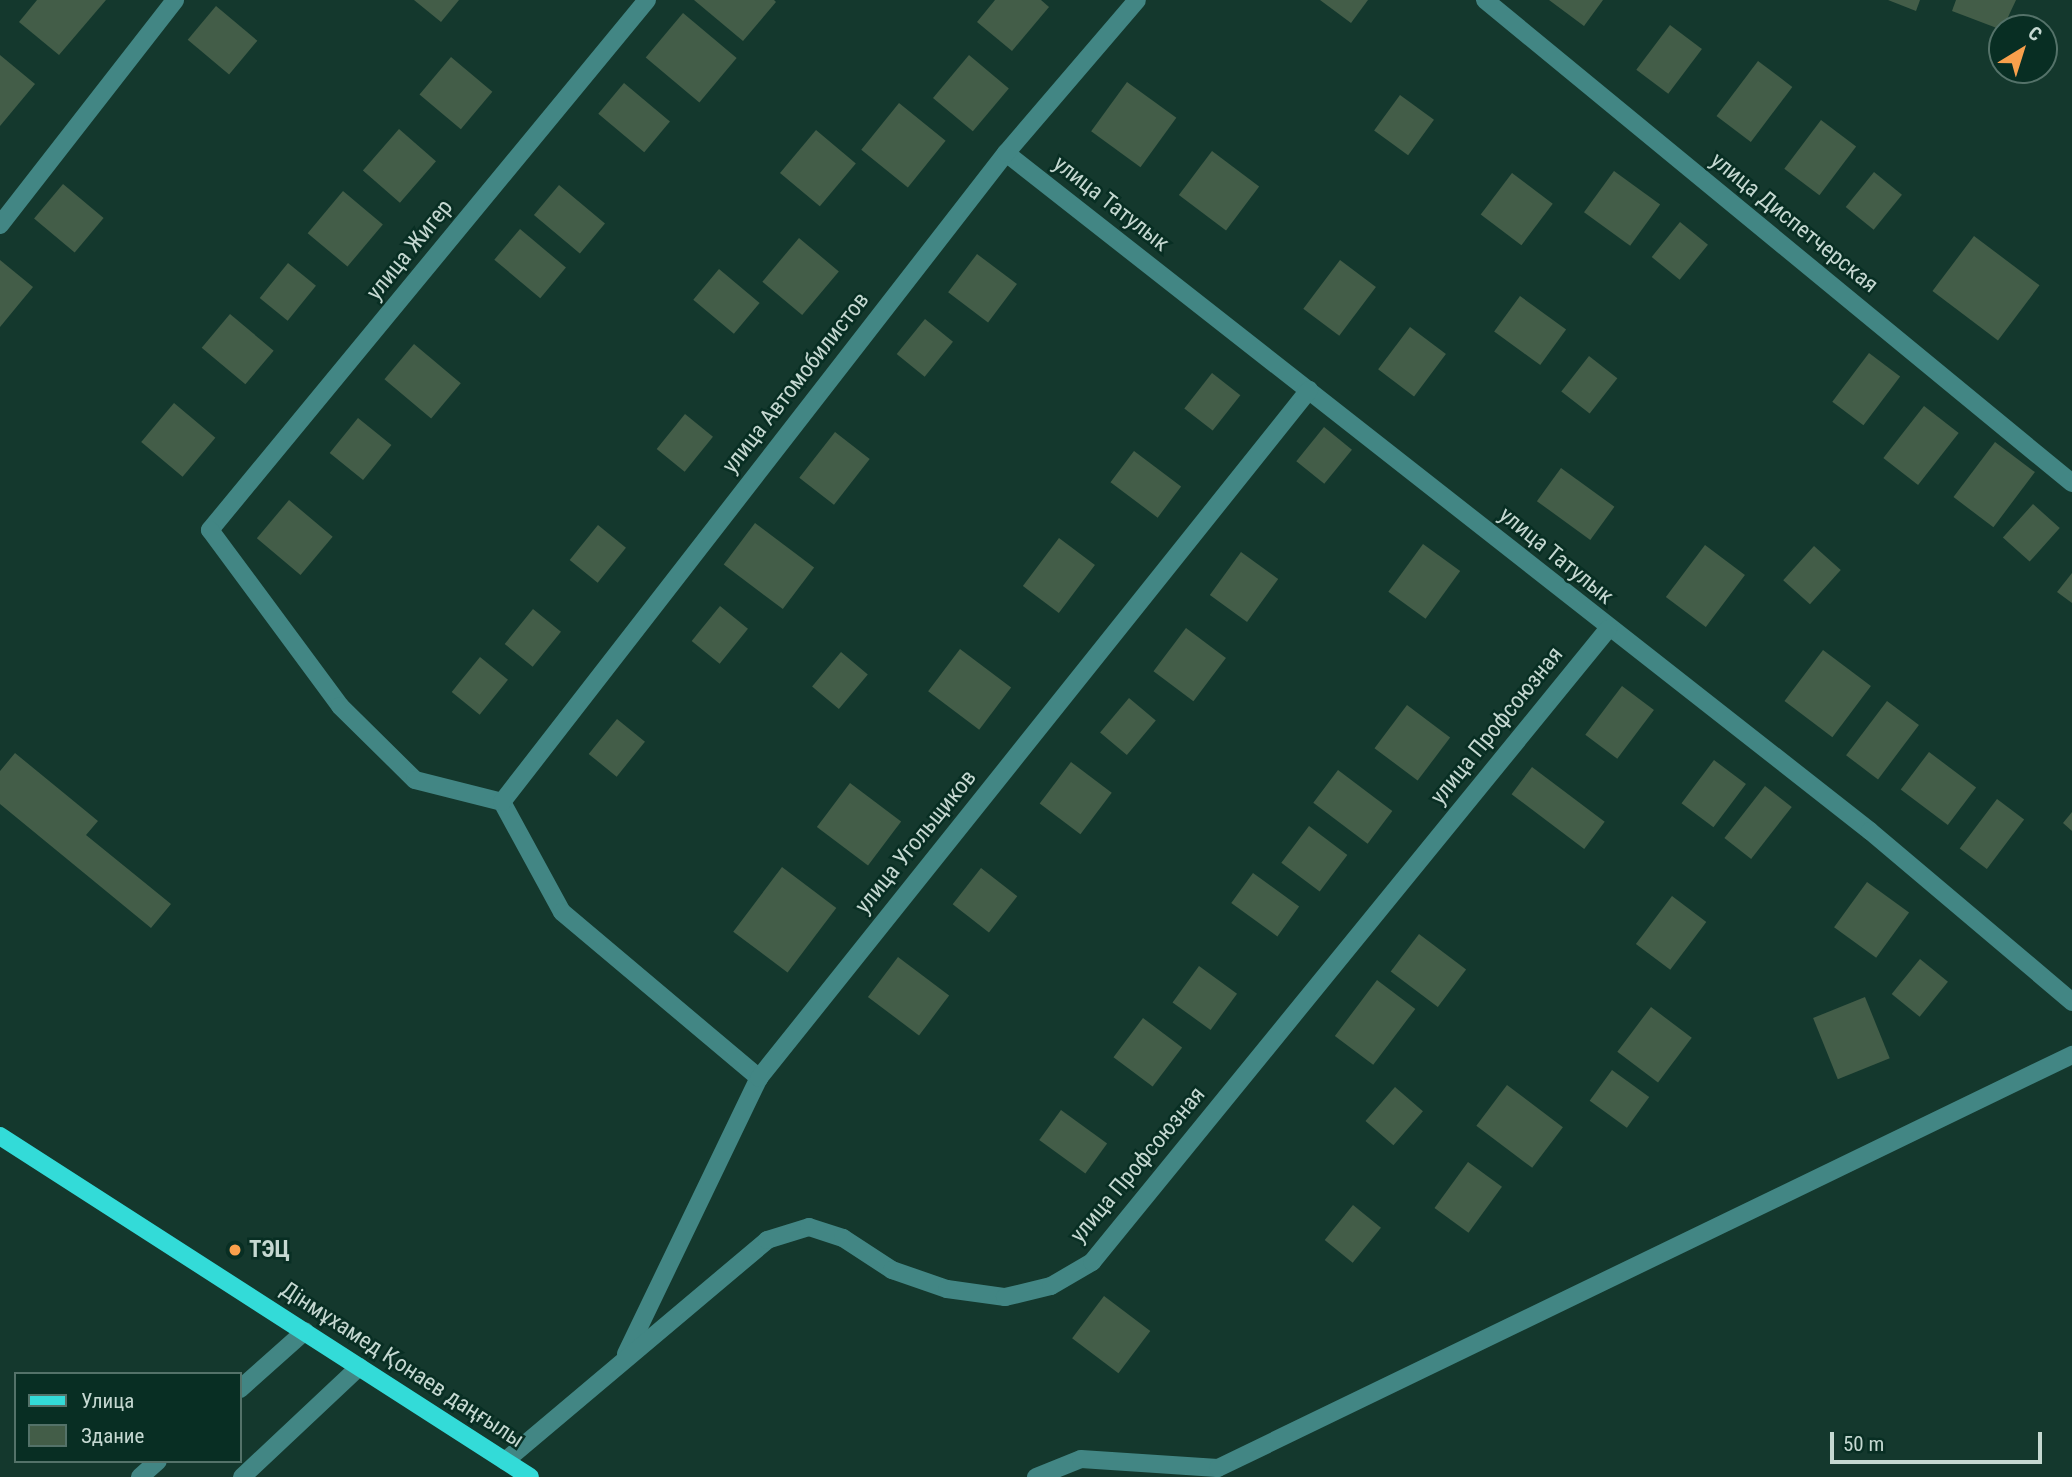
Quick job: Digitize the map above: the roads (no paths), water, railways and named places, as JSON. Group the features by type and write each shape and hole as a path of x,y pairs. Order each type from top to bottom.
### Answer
{"main road":[{"name":"Дінмұхамед Қонаев даңғылы","path":"0,1136 530,1477"}],"street":[{"path":"0,225 175,0"},
{"name":"улица Жигер","path":"502,802 415,780 340,706 210,530 647,0"},
{"name":"улица Автомобилистов","path":"502,802 1006,153 1137,0"},
{"name":"улица Диспетчерская","path":"1485,0 2072,483"},
{"name":"улица Татулык","path":"1006,153 1608,629 1870,831 2072,1002"},
{"name":"улица Угольщиков","path":"623,1362 759,1078 1309,390"},
{"name":"улица Профсоюзная","path":"505,1461 767,1240 809,1227 843,1238 892,1270 947,1289 1005,1297 1051,1286 1092,1262 1608,629"},
{"path":"502,802 562,912 759,1078"},
{"path":"1036,1477 1081,1459 1218,1468 2072,1055"},
{"path":"242,1387 305,1331"},
{"path":"242,1477 359,1367"},
{"path":"140,1477 156,1463"}],"place":[{"name":"ТЭЦ","path":"235,1250"}]}
